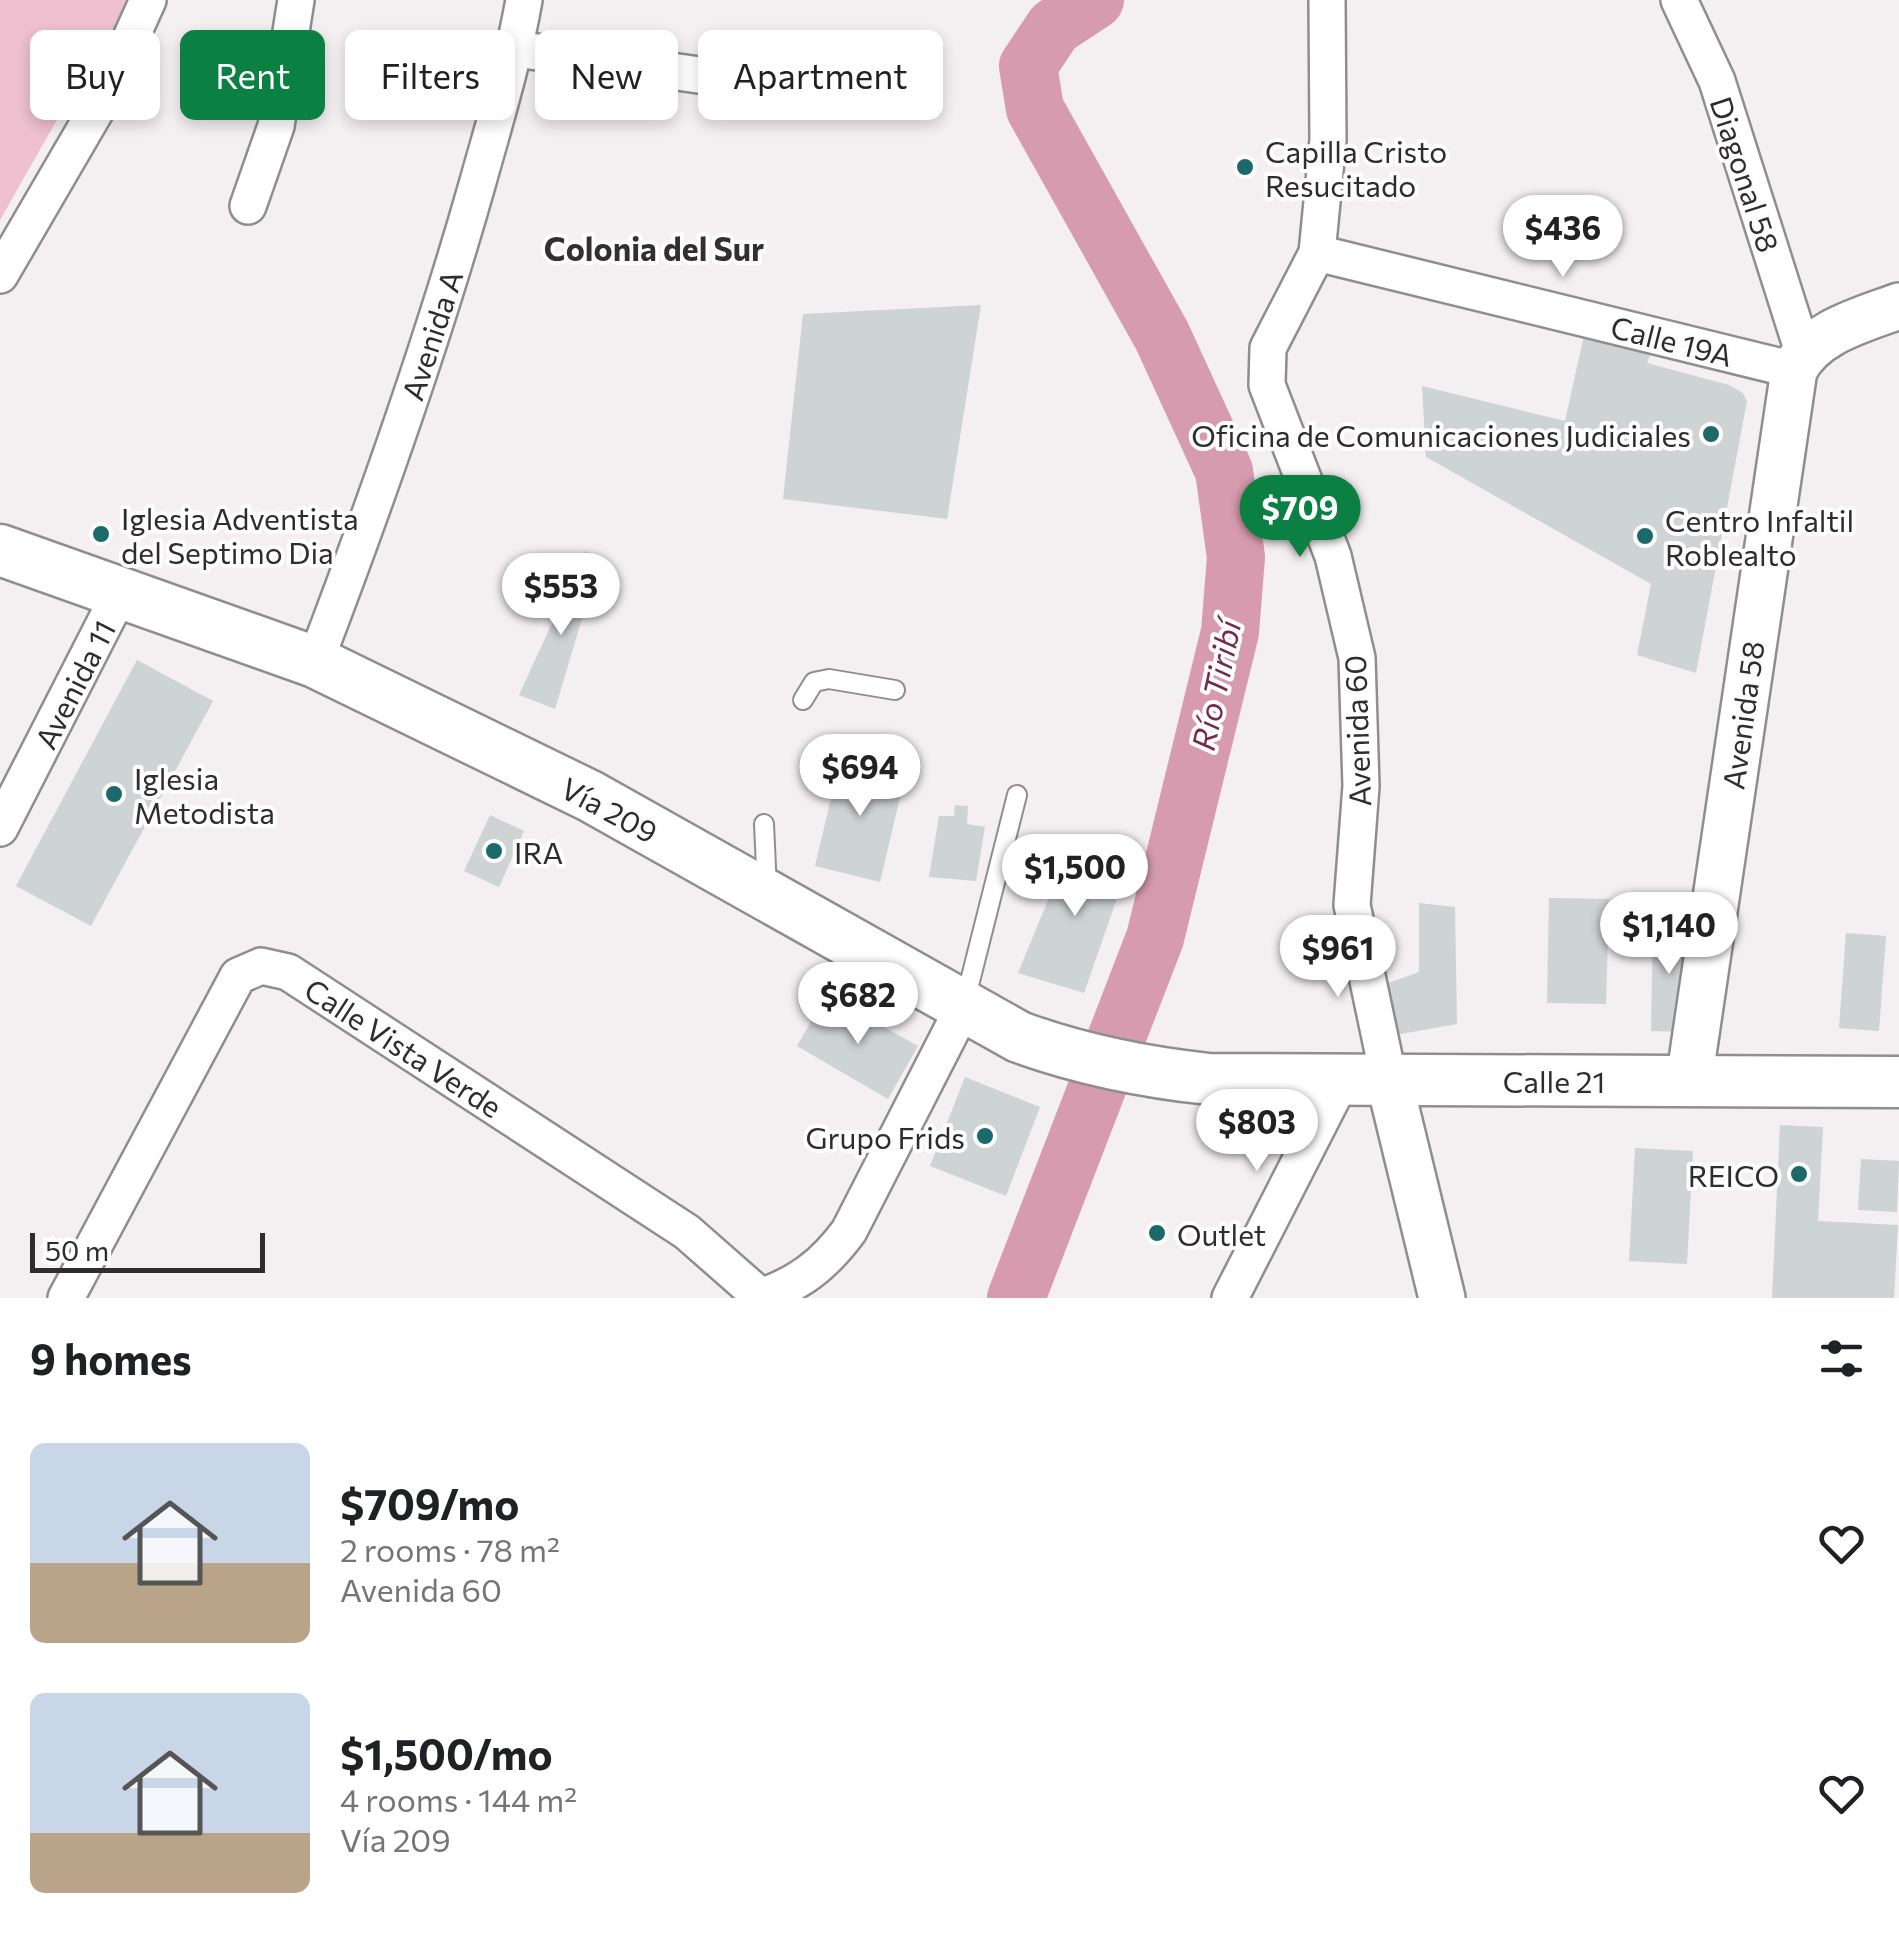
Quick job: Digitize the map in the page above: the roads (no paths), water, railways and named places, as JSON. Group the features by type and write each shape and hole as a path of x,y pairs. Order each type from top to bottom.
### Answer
{"main road":[{"name":"Vía 209","path":"0,550 314,662 590,796 1019,1037 1068,1055 1143,1072 1209,1078"},
{"name":"Calle 21","path":"1209,1078 1899,1082"}],"street":[{"path":"0,275 106,92 148,0"},
{"path":"248,206 276,126 296,0"},
{"name":"Avenida A","path":"314,662 386,475 456,260 516,49 524,0"},
{"name":"Avenida 60","path":"1327,0 1328,140 1317,253 1268,348 1267,385 1333,556 1357,658 1362,786 1352,905 1366,1080 1442,1298"},
{"name":"Diagonal 58","path":"1679,0 1717,81 1799,361"},
{"path":"516,49 698,75"},
{"name":"Calle 19A","path":"1317,253 1799,361"},
{"path":"1799,361 1848,324 1899,306"},
{"name":"Avenida 58","path":"1689,1080 1799,361"},
{"name":"Avenida 11","path":"0,828 120,593"},
{"name":"Calle Vista Verde","path":"66,1298 238,976 262,966 288,972 670,1221 759,1298"},
{"path":"759,1298 798,1282 827,1260 849,1230 964,1006"},
{"path":"1230,1298 1366,1080"}],"lane":[{"path":"803,700 814,682 829,679 895,690"},
{"path":"964,1006 1017,795"},
{"path":"764,824 767,896"}],"waterway":[{"name":"Río Tiribí","path":"1016,1298 1155,938 1230,632 1236,557 1224,471 1162,336 1035,109 1028,66 1054,27 1095,0"}],"place":[{"name":"Capilla Cristo Resucitado","path":"1245,167"},
{"name":"Oficina de Comunicaciones Judiciales","path":"1711,434"},
{"name":"Iglesia Adventista del Septimo Dia","path":"101,534"},
{"name":"Centro Infaltil Roblealto","path":"1645,536"},
{"name":"Iglesia Metodista","path":"114,794"},
{"name":"IRA","path":"494,851"},
{"name":"Grupo Frids","path":"985,1136"},
{"name":"REICO","path":"1799,1174"},
{"name":"Outlet","path":"1157,1233"}],"district":[{"name":"Colonia del Sur","path":"654,248"}]}
